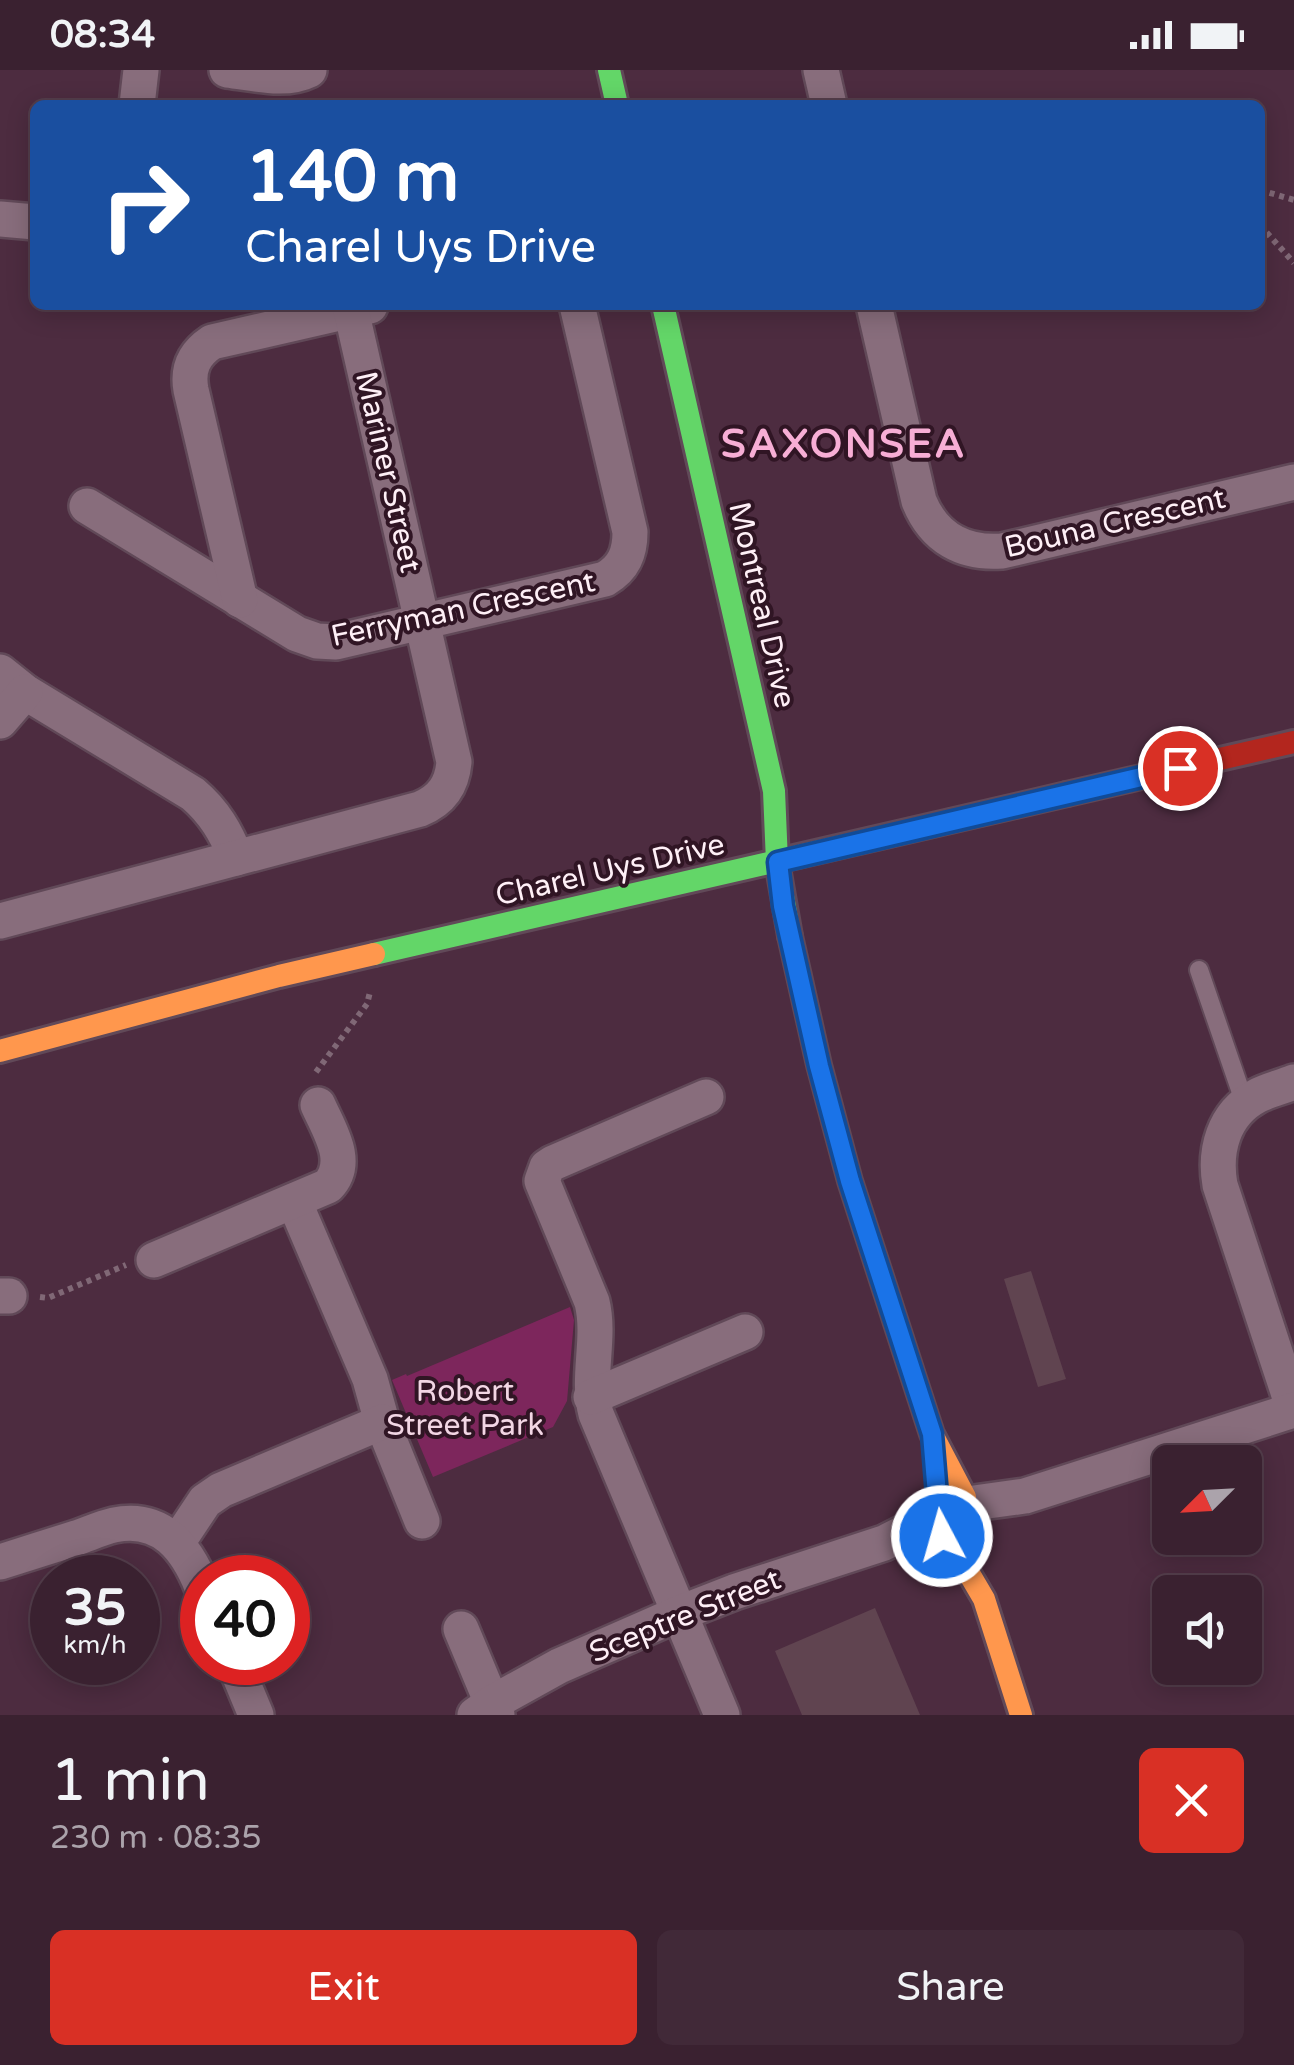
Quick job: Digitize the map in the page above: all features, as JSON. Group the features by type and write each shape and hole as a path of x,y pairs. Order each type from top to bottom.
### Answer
{"street":[{"path":"138,100 141,70"},
{"path":"227,70 285,77 310,70"},
{"path":"609,70 616,100"},
{"path":"821,70 828,100"},
{"path":"0,219 30,222"},
{"path":"240,600 192,390 192,362 212,342 353,310"},
{"name":"Mariner Street","path":"236,858 420,809 441,796 453,774 454,762 422,622 362,310"},
{"name":"Ferryman Crescent","path":"87,506 316,642 336,642 595,583 614,574 627,556 630,532 578,310"},
{"name":"Montreal Drive","path":"663,310 774,791 786,922 819,1066 850,1181 959,1523"},
{"name":"Bouna Crescent","path":"875,310 920,501 932,526 953,544 969,550 1002,551 1294,482"},
{"path":"0,722 12,682 193,794 215,816 236,858 0,921"},
{"name":"Charel Uys Drive","path":"0,1051 381,952 1294,742"},
{"path":"1294,1082 1262,1094 1232,1117 1223,1132 1216,1168 1294,1410"},
{"path":"706,1098 554,1163 543,1174 544,1189 592,1302 595,1316 591,1397 596,1414 722,1715"},
{"path":"154,1260 328,1186 337,1172 339,1156 318,1105"},
{"path":"294,1201 370,1380 382,1422 422,1520"},
{"path":"591,1397 745,1332"},
{"name":"Sceptre Street","path":"461,1629 488,1711 559,1666 680,1612 1294,1410"},
{"path":"177,1544 206,1501 220,1490 382,1422"},
{"path":"959,1523 1021,1715"},
{"path":"0,1562 114,1525 142,1525 166,1536 186,1555"},
{"path":"244,1685 256,1715"}],"lane":[{"path":"1199,970 1245,1104"}],"path":[{"path":"1265,191 1294,200"},
{"path":"1265,230 1294,264"},
{"path":"318,1105 316,1071 367,1004 381,952"},
{"path":"4,1296 48,1298 140,1259 154,1260"}],"green space":[{"name":"Robert Street Park","path":"570,1307 574,1320 567,1401 553,1427 433,1477 392,1380"}],"building":[{"path":"1031,1271 1066,1379 1038,1387 1004,1279"},
{"path":"875,1608 920,1715 802,1715 775,1651"}],"traffic: fast":[{"path":"609,70 616,100"},
{"path":"664,310 774,791 777,862 790,936"},
{"path":"374,954 1067,794"}],"traffic: slow":[{"path":"790,936 850,1181 932,1434 965,1497"},
{"path":"0,1051 374,954"},
{"path":"950,1541 984,1599 1021,1715"}],"traffic: jam":[{"path":"1067,794 1294,742"}],"district":[{"name":"SAXONSEA","path":"844,444"}],"route":[{"path":"942,1536 935,1517 938,1507 932,1434 850,1181 819,1066 783,906 778,862 1180,768"}]}
